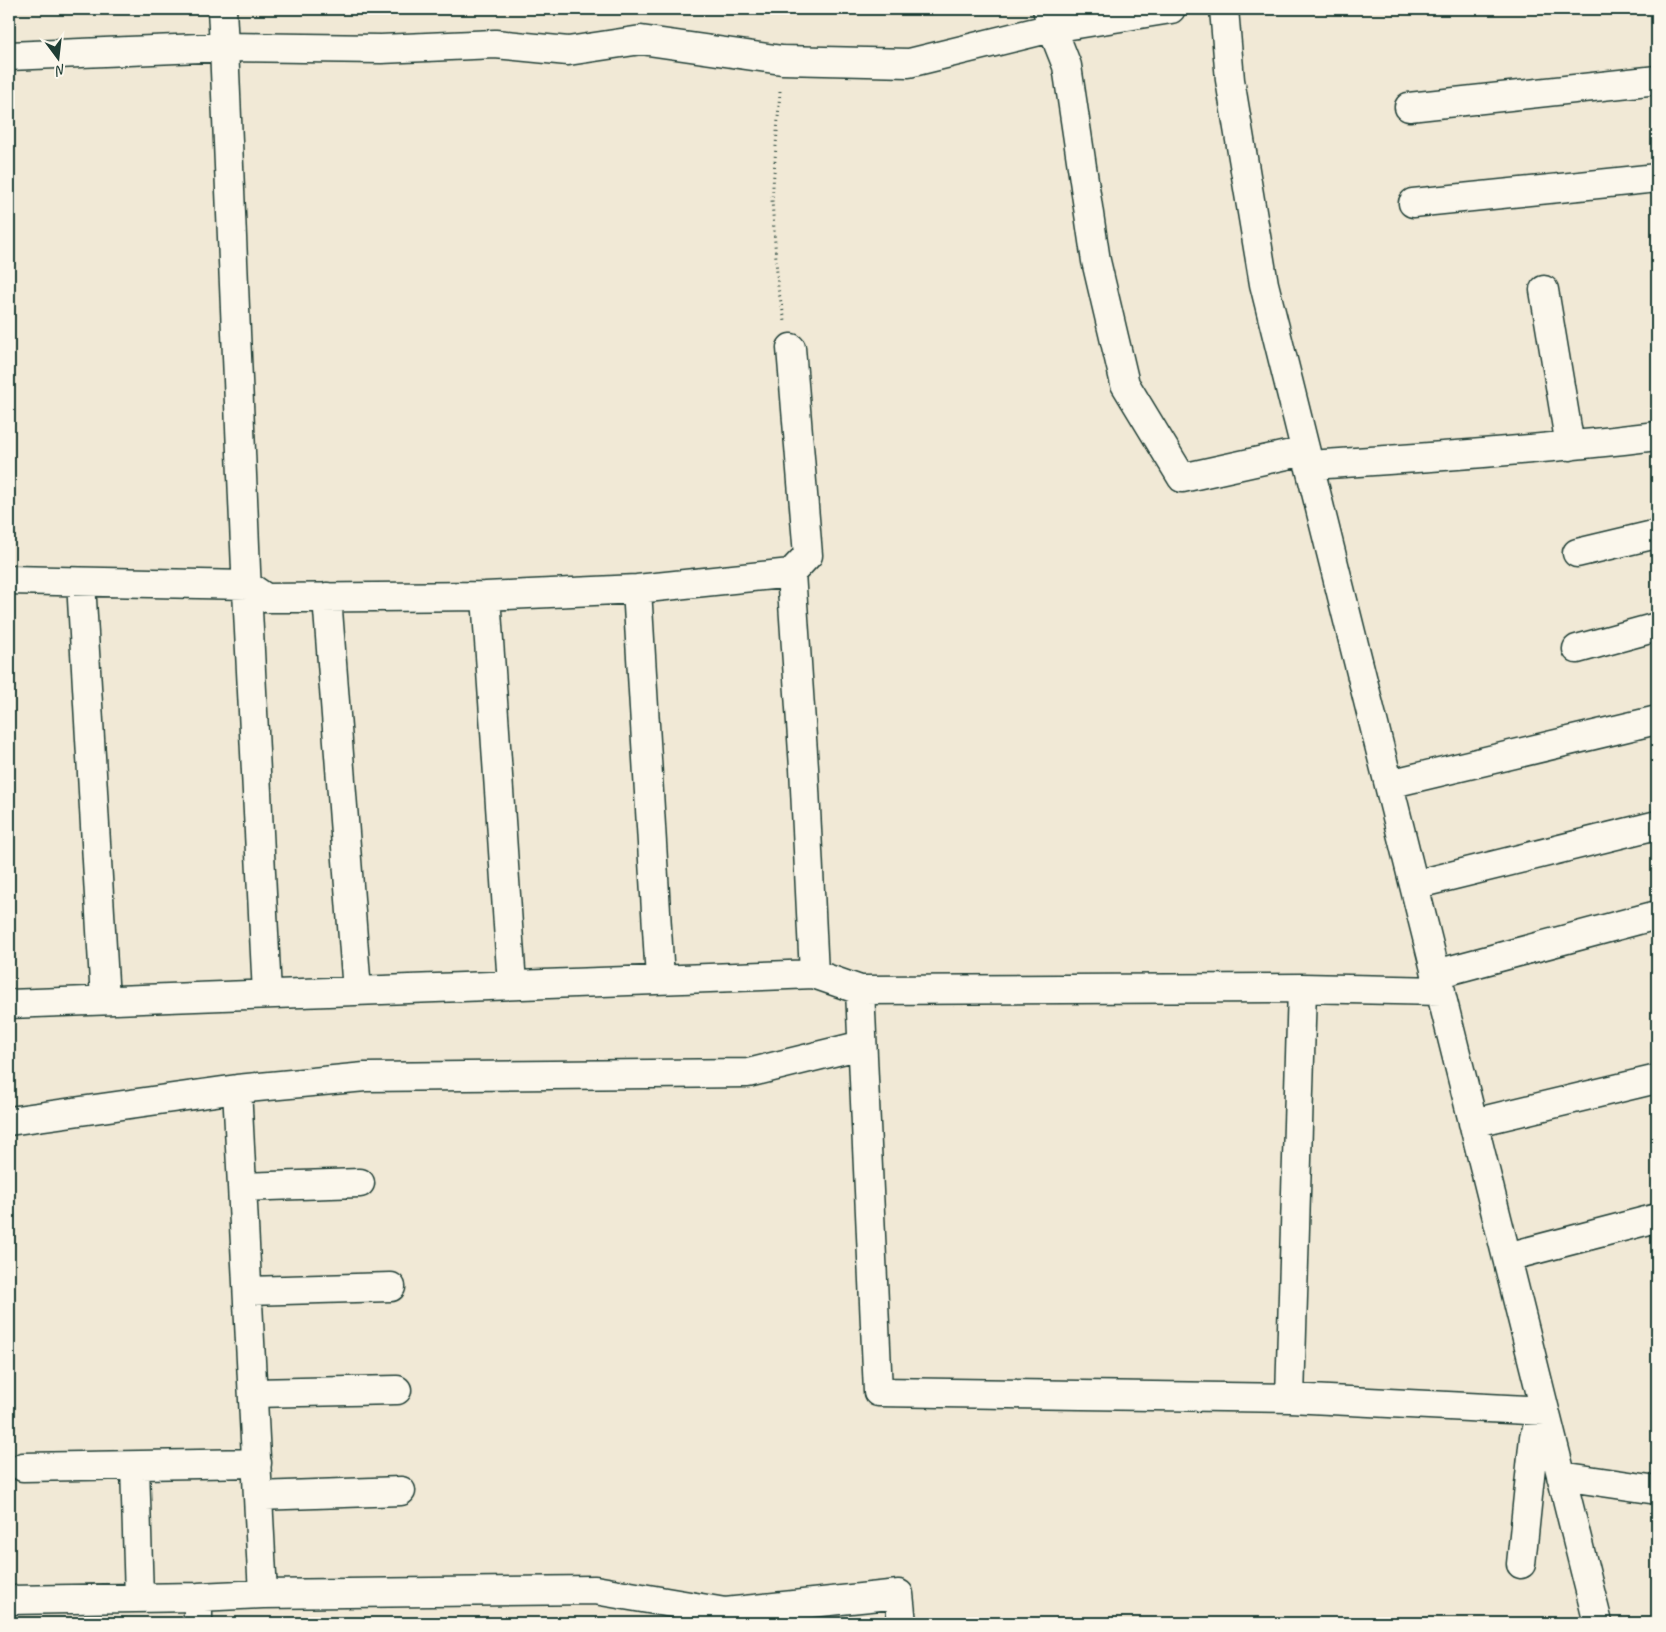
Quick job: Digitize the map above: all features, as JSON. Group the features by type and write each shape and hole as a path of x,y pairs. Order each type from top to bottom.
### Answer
{"street":[{"path":"222,9 267,994"},
{"path":"9,56 224,47 382,49 495,44 568,51 641,40 782,60 909,63 1050,18 1171,9"},
{"path":"1224,9 1230,80 1264,284 1598,1623"},
{"path":"1050,18 1067,66 1096,261 1126,384 1182,478 1307,458 1406,460 1570,446 1657,436"},
{"path":"1408,106 1657,80"},
{"path":"1413,203 1657,178"},
{"path":"1544,290 1570,446"},
{"path":"9,580 247,585 266,598 486,596 637,589 791,573 808,556 790,348"},
{"path":"1577,553 1657,534"},
{"path":"791,573 804,768 814,974"},
{"path":"81,582 105,1000"},
{"path":"637,589 660,979"},
{"path":"486,596 512,985"},
{"path":"326,597 357,991"},
{"path":"1578,649 1657,628"},
{"path":"1389,784 1657,720"},
{"path":"1414,884 1657,825"},
{"path":"9,1004 814,974 860,990 1302,988 1438,982 1657,915"},
{"path":"1290,1398 1302,988"},
{"path":"860,990 878,1392 1290,1398 1545,1411"},
{"path":"9,1121 238,1089 365,1077 748,1073 862,1046"},
{"path":"1473,1123 1657,1079"},
{"path":"238,1089 263,1594"},
{"path":"242,1188 360,1183"},
{"path":"1507,1257 1657,1218"},
{"path":"248,1291 391,1287"},
{"path":"253,1393 397,1390"},
{"path":"1521,1564 1534,1437 1545,1411"},
{"path":"23,1467 257,1463"},
{"path":"135,1466 139,1598"},
{"path":"1561,1476 1657,1490"},
{"path":"258,1496 400,1491"},
{"path":"9,1600 139,1598 198,1610 263,1594 595,1590 725,1612 899,1594 902,1623"}],"path":[{"path":"782,60 772,200 778,288 790,348"}]}
